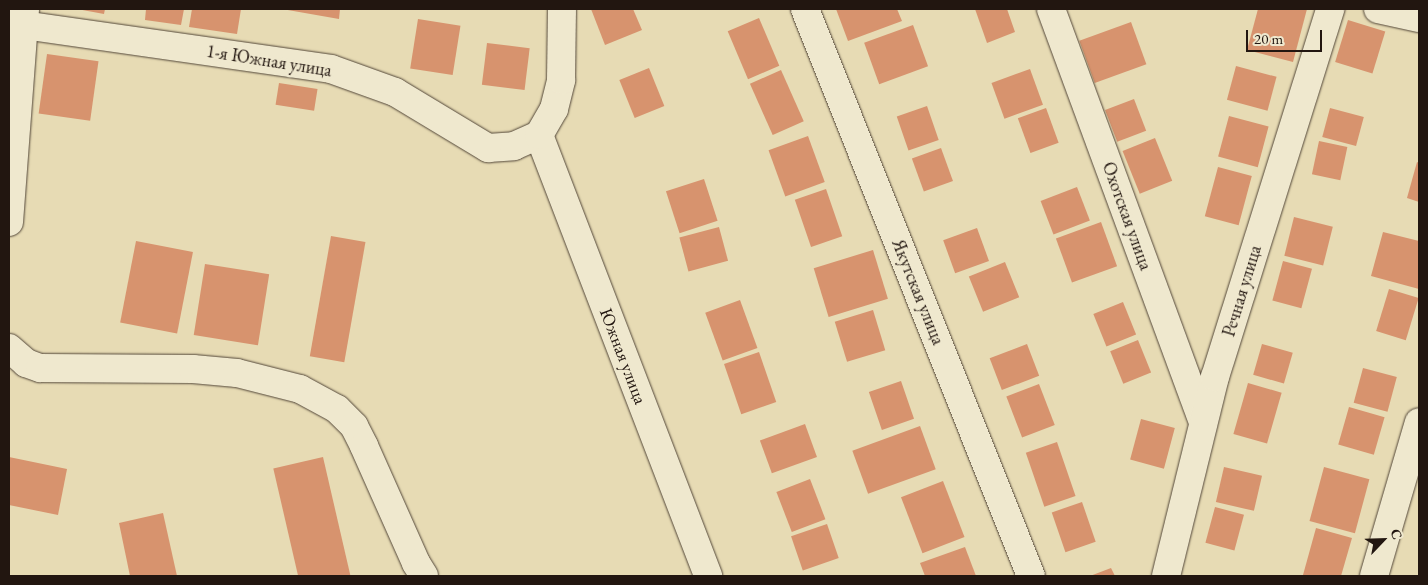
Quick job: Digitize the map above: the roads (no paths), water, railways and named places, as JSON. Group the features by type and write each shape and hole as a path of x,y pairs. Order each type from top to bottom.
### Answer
{"street":[{"path":"539,135 554,109 561,80 562,9"},
{"name":"Якутская улица","path":"805,9 1031,576"},
{"name":"Охотская улица","path":"1051,9 1203,422"},
{"name":"Речная улица","path":"1166,576 1203,422 1330,9"},
{"path":"1378,9 1419,18"},
{"path":"9,222 19,19"},
{"name":"1-я Южная улица","path":"19,19 331,69 395,92 488,148 514,146 539,135"},
{"name":"Южная улица","path":"539,135 708,576"},
{"path":"10,350 26,363 40,368 193,369 237,372 300,389 337,409 354,426 416,563 424,576"},
{"path":"1374,576 1419,422"}]}
